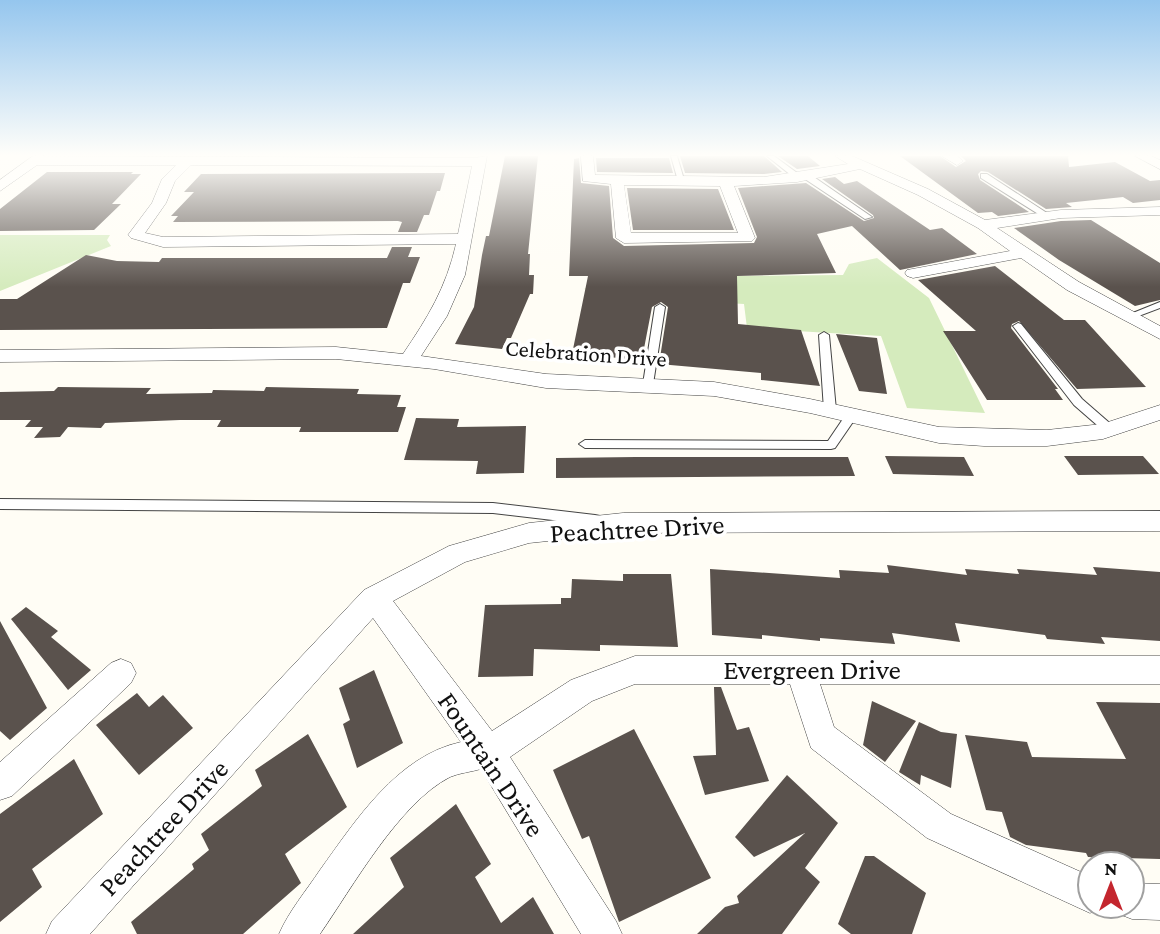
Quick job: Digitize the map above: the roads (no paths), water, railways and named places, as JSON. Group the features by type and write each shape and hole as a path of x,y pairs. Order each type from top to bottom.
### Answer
{"street":[{"path":"160,200 136,235 163,242 464,239"},
{"path":"408,360 438,316 452,286 472,200"},
{"path":"619,200 624,238 747,238 732,200"},
{"path":"937,200 983,225 1023,253 1128,317 1160,333"},
{"path":"983,225 1046,215 1160,211"},
{"path":"913,273 1023,253"},
{"name":"Celebration Drive","path":"0,356 336,354 408,360 546,381 714,389 830,410 939,435 984,438 1047,438 1109,429 1160,412"},
{"name":"Peachtree Drive","path":"65,934 374,598 458,554 529,533 623,523 1160,522"},
{"name":"Fountain Drive","path":"374,598 489,753 603,934"},
{"path":"800,669 822,737 939,826 1076,889"},
{"name":"Evergreen Drive","path":"489,753 585,687 609,675 635,670 1160,670"},
{"path":"2,777 121,673"},
{"path":"298,934 397,796 440,764 489,753"}],"lane":[{"path":"839,200 868,217"},
{"path":"1021,200 1046,215"},
{"path":"1128,317 1160,305"},
{"path":"648,384 660,307"},
{"path":"1018,326 1078,402 1109,429"},
{"path":"824,335 830,410"},
{"path":"585,444 831,445 851,416"},
{"path":"0,504 493,508 623,523"}]}
